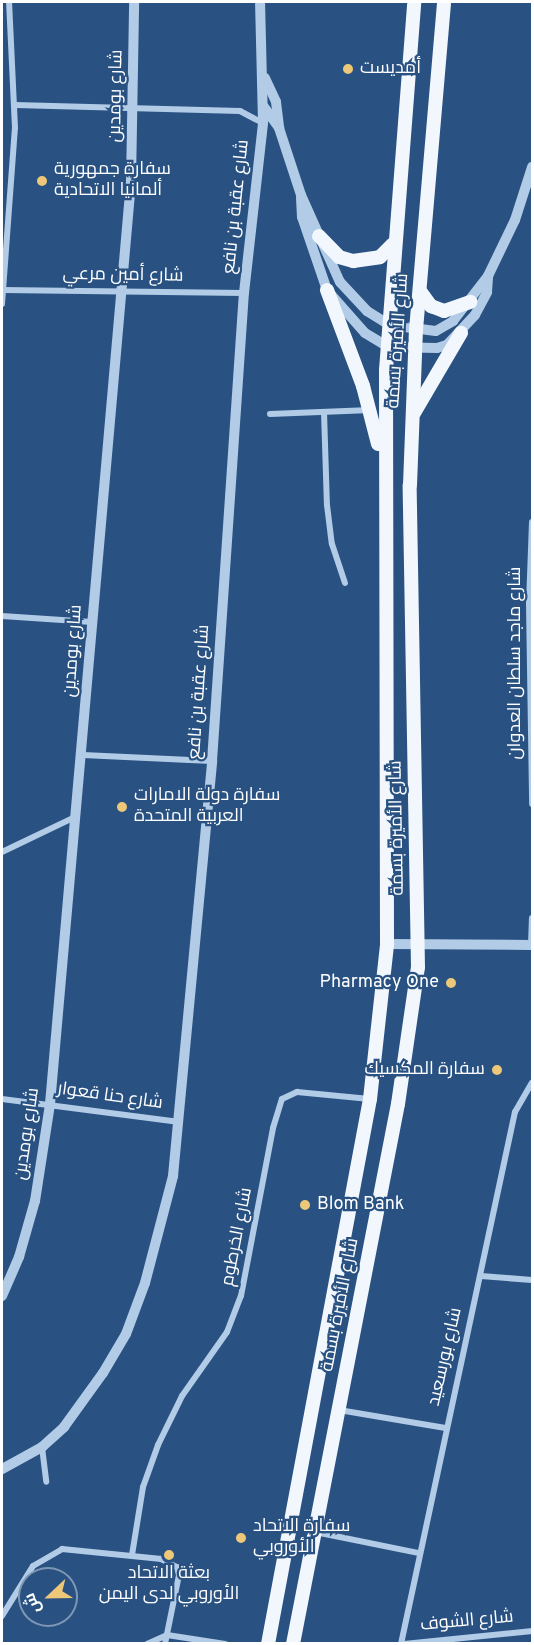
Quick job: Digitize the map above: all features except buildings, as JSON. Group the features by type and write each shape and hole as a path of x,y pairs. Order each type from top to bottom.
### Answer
{"main road":[{"name":"شارع الأميرة بسمة","path":"268,1644 370,1098 387,944 389,714 383,471 393,244 414,2"},
{"name":"شارع الأميرة بسمة","path":"293,1644 398,1104 419,947 412,417 414,349 444,2"},
{"path":"319,236 339,257 363,262 380,256 393,244"},
{"path":"327,290 371,410 383,471"},
{"path":"420,291 432,306 444,310 470,302"},
{"path":"412,417 461,333"}],"street":[{"path":"2,3 9,2 15,105 2,304"},
{"name":"شارع بومدين","path":"2,1296 19,1257 34,1201 50,1104 78,816 92,622 121,291 134,106 134,2"},
{"name":"شارع عقبة بن نافع","path":"2,1468 42,1447 87,1399 126,1334 158,1243 172,1176 212,761 243,293 263,123 260,2"},
{"path":"263,75 276,102 279,128 301,195 340,282 367,311 389,325 416,330 445,328 470,302 488,276 515,220 532,167"},
{"path":"15,105 134,106 240,111 263,123 286,151"},
{"path":"264,107 279,128"},
{"path":"301,195 302,217 327,290 365,333 388,347 437,348 461,333 487,292 488,276"},
{"name":"شارع أمين مرعي","path":"2,290 243,293"},
{"path":"270,414 371,410"},
{"path":"324,412 327,505 332,544 345,583"},
{"name":"شارع ماجد سلطان العدوان","path":"532,522 532,804"},
{"path":"2,616 92,622"},
{"path":"83,755 212,761"},
{"path":"2,852 78,816"},
{"path":"387,944 419,947 532,945 532,918"},
{"name":"شارع بورسعيد","path":"402,1644 418,1553 481,1276 515,1112 532,1083"},
{"name":"شارع الخرطوم","path":"132,1554 143,1487 158,1445 182,1396 227,1332 241,1296 277,1108 286,1095 297,1092 370,1098"},
{"name":"شارع حنا قعوار","path":"2,1099 177,1122"},
{"path":"481,1276 532,1280"},
{"path":"339,1410 445,1428"},
{"path":"42,1447 46,1482"},
{"path":"315,1532 418,1553"},
{"path":"2,1616 33,1566 52,1553 72,1548 132,1554 161,1559 177,1567 179,1586 165,1644"},
{"name":"شارع الشوف","path":"402,1644 532,1631"},
{"path":"147,1644 167,1635 225,1644"}],"place":[{"name":"أمديست","path":"348,69"},
{"name":"سفارة جمهورية ألمانيا الاتحادية","path":"42,181"},
{"name":"سفارة دولة الامارات العربية المتحدة","path":"122,807"},
{"name":"Pharmacy One","path":"451,983"},
{"name":"سفارة المكسيك","path":"497,1070"},
{"name":"Blom Bank","path":"305,1205"},
{"name":"سفارة الاتحاد الأوروبي","path":"241,1538"},
{"name":"بعثة الاتحاد الأوروبي لدى اليمن","path":"169,1555"}]}
